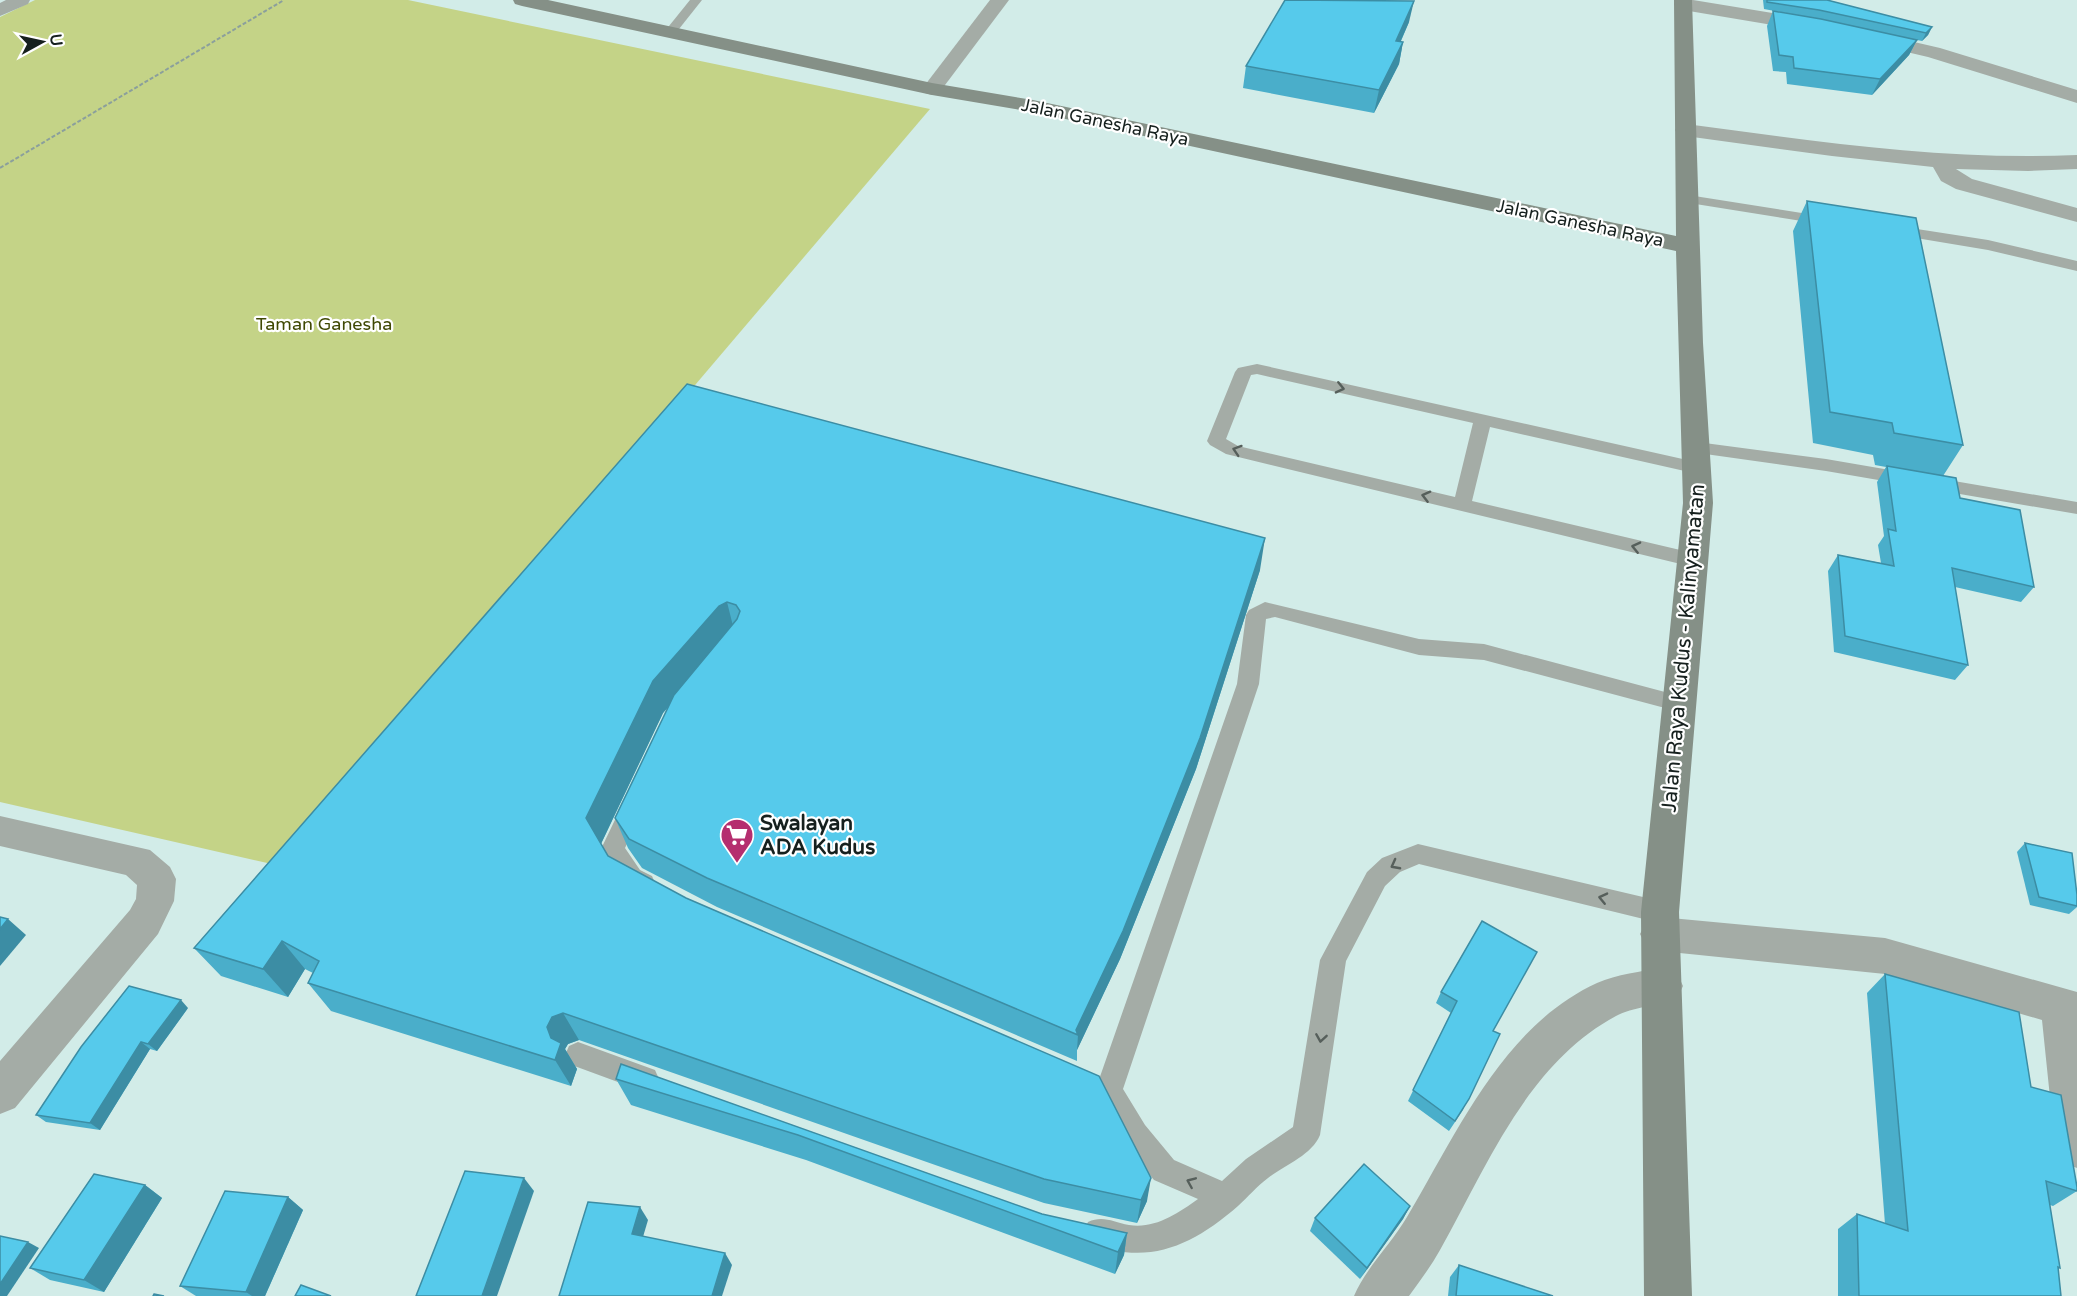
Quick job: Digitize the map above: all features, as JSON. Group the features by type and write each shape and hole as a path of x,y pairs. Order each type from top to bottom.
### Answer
{"main road":[{"name":"Jalan Ganesha Raya","path":"522,0 932,89 1044,109 1687,246"},
{"name":"Jalan Raya Kudus - Kalinyamatan","path":"1668,1296 1660,923 1698,503 1698,458 1690,343 1687,246 1683,2"}],"street":[{"path":"0,10 21,0"},
{"path":"932,89 1000,0"},
{"path":"1683,2 1933,52 2077,97"},
{"path":"1686,130 1941,162 2050,164 2077,162"},
{"path":"1941,162 1949,176 1964,184 2077,215"},
{"path":"0,831 137,861 157,879 155,901 144,922 0,1093"},
{"path":"1660,923 1885,956 2069,1009 2077,1146"},
{"path":"1378,1296 1387,1288 1422,1236 1487,1119 1540,1048 1567,1023 1610,997 1663,986"}],"lane":[{"path":"671,31 696,0"},
{"path":"1688,199 1838,222"},
{"path":"1873,228 1988,245 2077,266"},
{"path":"1693,560 1232,450 1216,441 1244,372 1257,369 1483,420 1698,458 1849,469 2077,508"},
{"path":"1462,505 1483,420"},
{"path":"1226,1197 1164,1170 1098,1086 1248,684 1256,615 1265,609 1275,610 1419,647 1484,652 1680,704"},
{"path":"643,784 613,849 631,877 660,892"},
{"path":"1075,1227 1139,1240 1183,1227 1226,1197 1256,1169 1306,1135 1333,960 1351,921 1376,879 1391,865 1418,854 1660,923"},
{"path":"578,1055 667,1086"}],"path":[{"path":"0,168 284,0"}],"green space":[{"name":"Taman Ganesha","path":"35,0 408,0 930,109 285,867 0,802 0,17"}],"building":[{"path":"1285,0 1414,1 1396,41 1403,42 1379,90 1246,66"},
{"path":"1767,0 1827,0 1932,27 1926,33 1819,10 1767,2"},
{"path":"1773,11 1917,40 1880,79 1794,68 1793,57 1779,55"},
{"path":"1807,201 1916,218 1963,445 1894,433 1892,423 1830,412"},
{"name":"Swalayan ADA Kudus","path":"687,384 1265,538 1200,738 1123,931 1076,1030 1078,1035 707,878 629,839 615,818 674,695 737,619 740,611 736,605 727,602 719,606 653,681 586,818 608,856 686,898 1099,1076 1151,1178 1141,1200 1044,1179 563,1013 552,1017 547,1027 551,1038 561,1043 555,1060 308,983 319,961 282,941 263,969 194,948"},
{"path":"1887,466 1956,478 1960,498 2020,510 2034,587 1952,568 1968,665 1845,636 1838,555 1894,566 1888,529 1896,531"},
{"path":"2025,843 2072,853 2077,906 2039,897"},
{"path":"0,917 8,919 0,929"},
{"path":"1482,921 1537,952 1493,1031 1500,1034 1469,1099 1455,1121 1413,1090 1457,1001 1441,992"},
{"path":"1885,974 2019,1012 2031,1087 2061,1095 2077,1187 2077,1191 2046,1181 2060,1268 2058,1267 2061,1296 1859,1296 1857,1214 1908,1231"},
{"path":"129,986 181,1000 148,1044 141,1042 90,1123 36,1115 81,1047"},
{"path":"621,1064 1042,1214 1127,1233 1118,1252 798,1135 616,1079"},
{"path":"1364,1164 1410,1206 1367,1268 1315,1218"},
{"path":"465,1171 524,1178 482,1296 416,1296"},
{"path":"94,1174 145,1185 84,1280 30,1268"},
{"path":"225,1191 288,1197 246,1292 180,1286"},
{"path":"588,1202 640,1207 632,1234 725,1253 712,1296 559,1296"},
{"path":"0,1236 28,1242 0,1284"},
{"path":"1459,1265 1553,1296 1456,1296"},
{"path":"301,1285 331,1296 295,1296"}],"place":[{"name":"Swalayan ADA Kudus","path":"737,864"}]}
